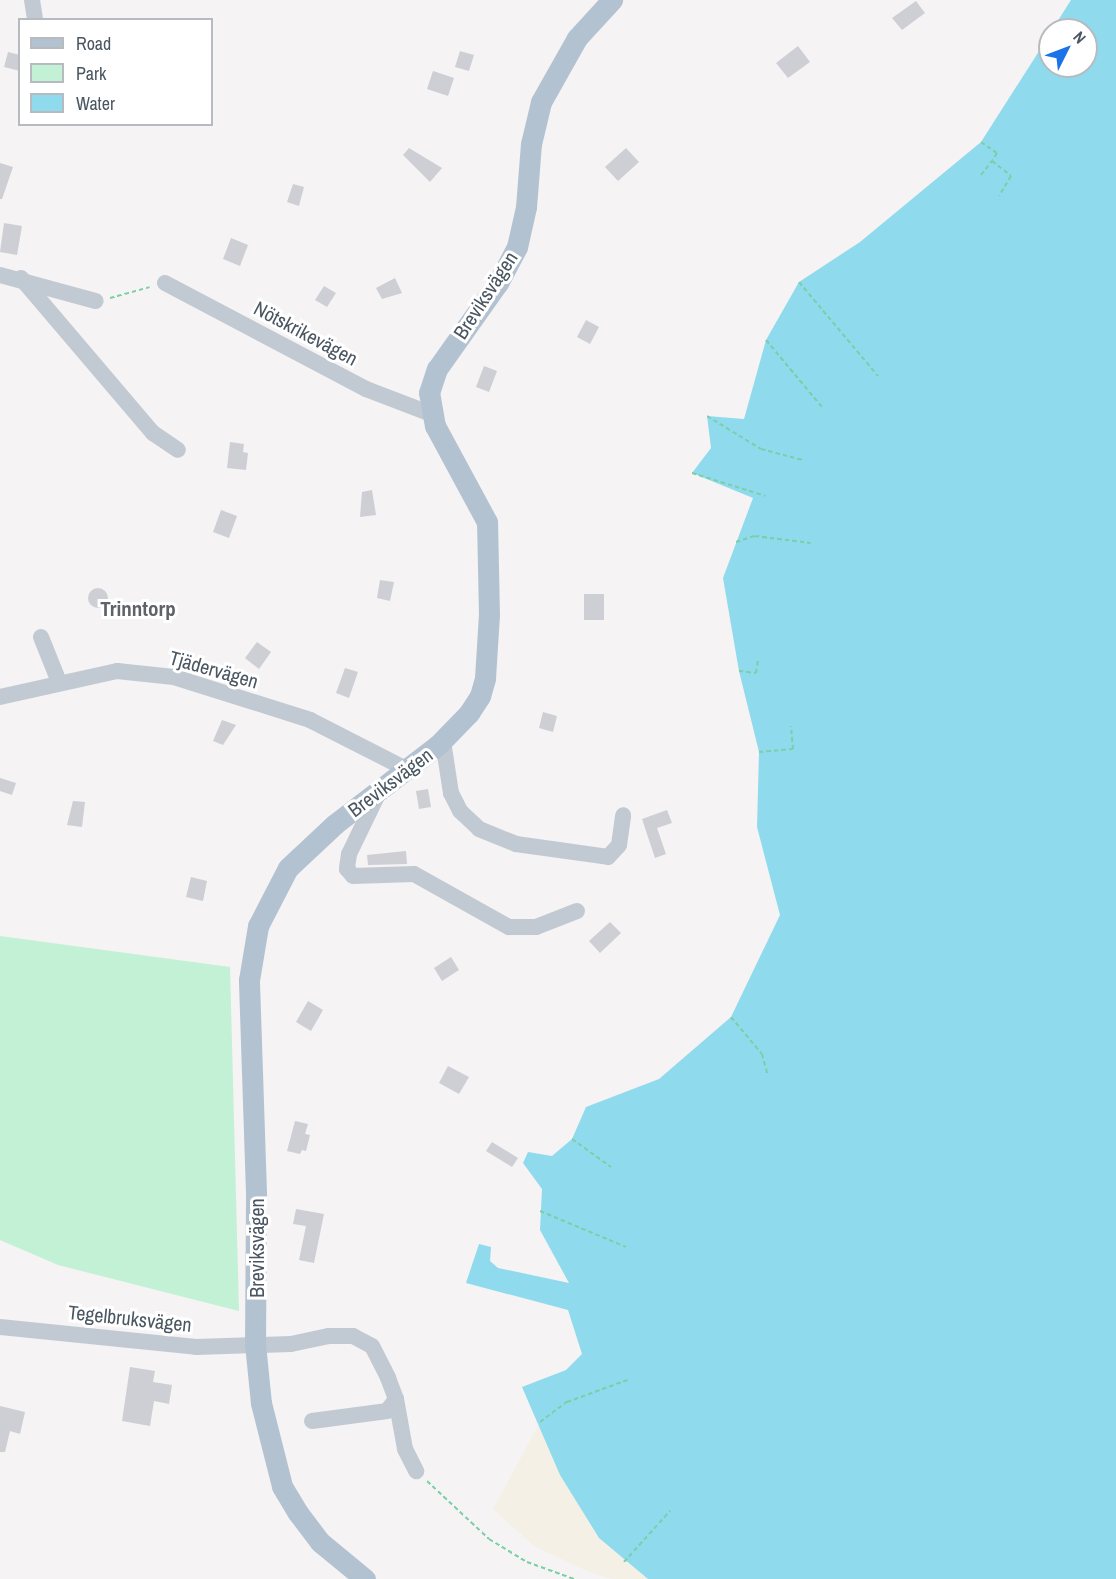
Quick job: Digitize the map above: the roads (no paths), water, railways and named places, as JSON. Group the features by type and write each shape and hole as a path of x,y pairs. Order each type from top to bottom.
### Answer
{"main road":[{"name":"Breviksvägen","path":"365,1579 320,1542 282,1486 261,1403 255,1344 256,1193 249,980 258,926 288,868 335,824 443,741 469,713 485,678 489,539 485,514 431,414 429,393 436,369 498,283 518,247 526,207 531,144 541,102 571,45 612,0"}],"street":[{"path":"32,0 35,18"},
{"path":"0,275 21,278 96,301"},
{"path":"21,278 153,433 178,450"},
{"name":"Nötskrikevägen","path":"165,283 366,389 431,414"},
{"path":"41,637 59,682"},
{"name":"Tjädervägen","path":"0,697 59,682 117,671 174,677 310,720 406,769"},
{"path":"443,741 451,793 460,811 479,829 516,844 608,857 619,845 623,815"},
{"path":"381,789 349,854 347,869 353,876 414,874 509,927 536,927 577,911"},
{"name":"Tegelbruksvägen","path":"0,1327 196,1347 353,1336 372,1346 396,1399 405,1449 416,1471"},
{"path":"312,1421 387,1412 396,1399"}],"water":[{"path":"1071,0 1116,0 1116,1579 648,1579 599,1538 560,1475 522,1387 566,1370 582,1354 568,1310 466,1283 479,1244 491,1247 490,1261 498,1268 569,1283 540,1230 542,1189 523,1163 528,1152 552,1156 572,1139 586,1107 659,1079 731,1017 780,915 757,827 759,752 739,671 723,578 753,498 692,473 711,448 707,416 744,419 766,340 799,282 860,242 981,142 1038,53 1038,78 1098,78 1098,18 1060,18"}],"district":[{"name":"Trinntorp","path":"138,609"}]}
